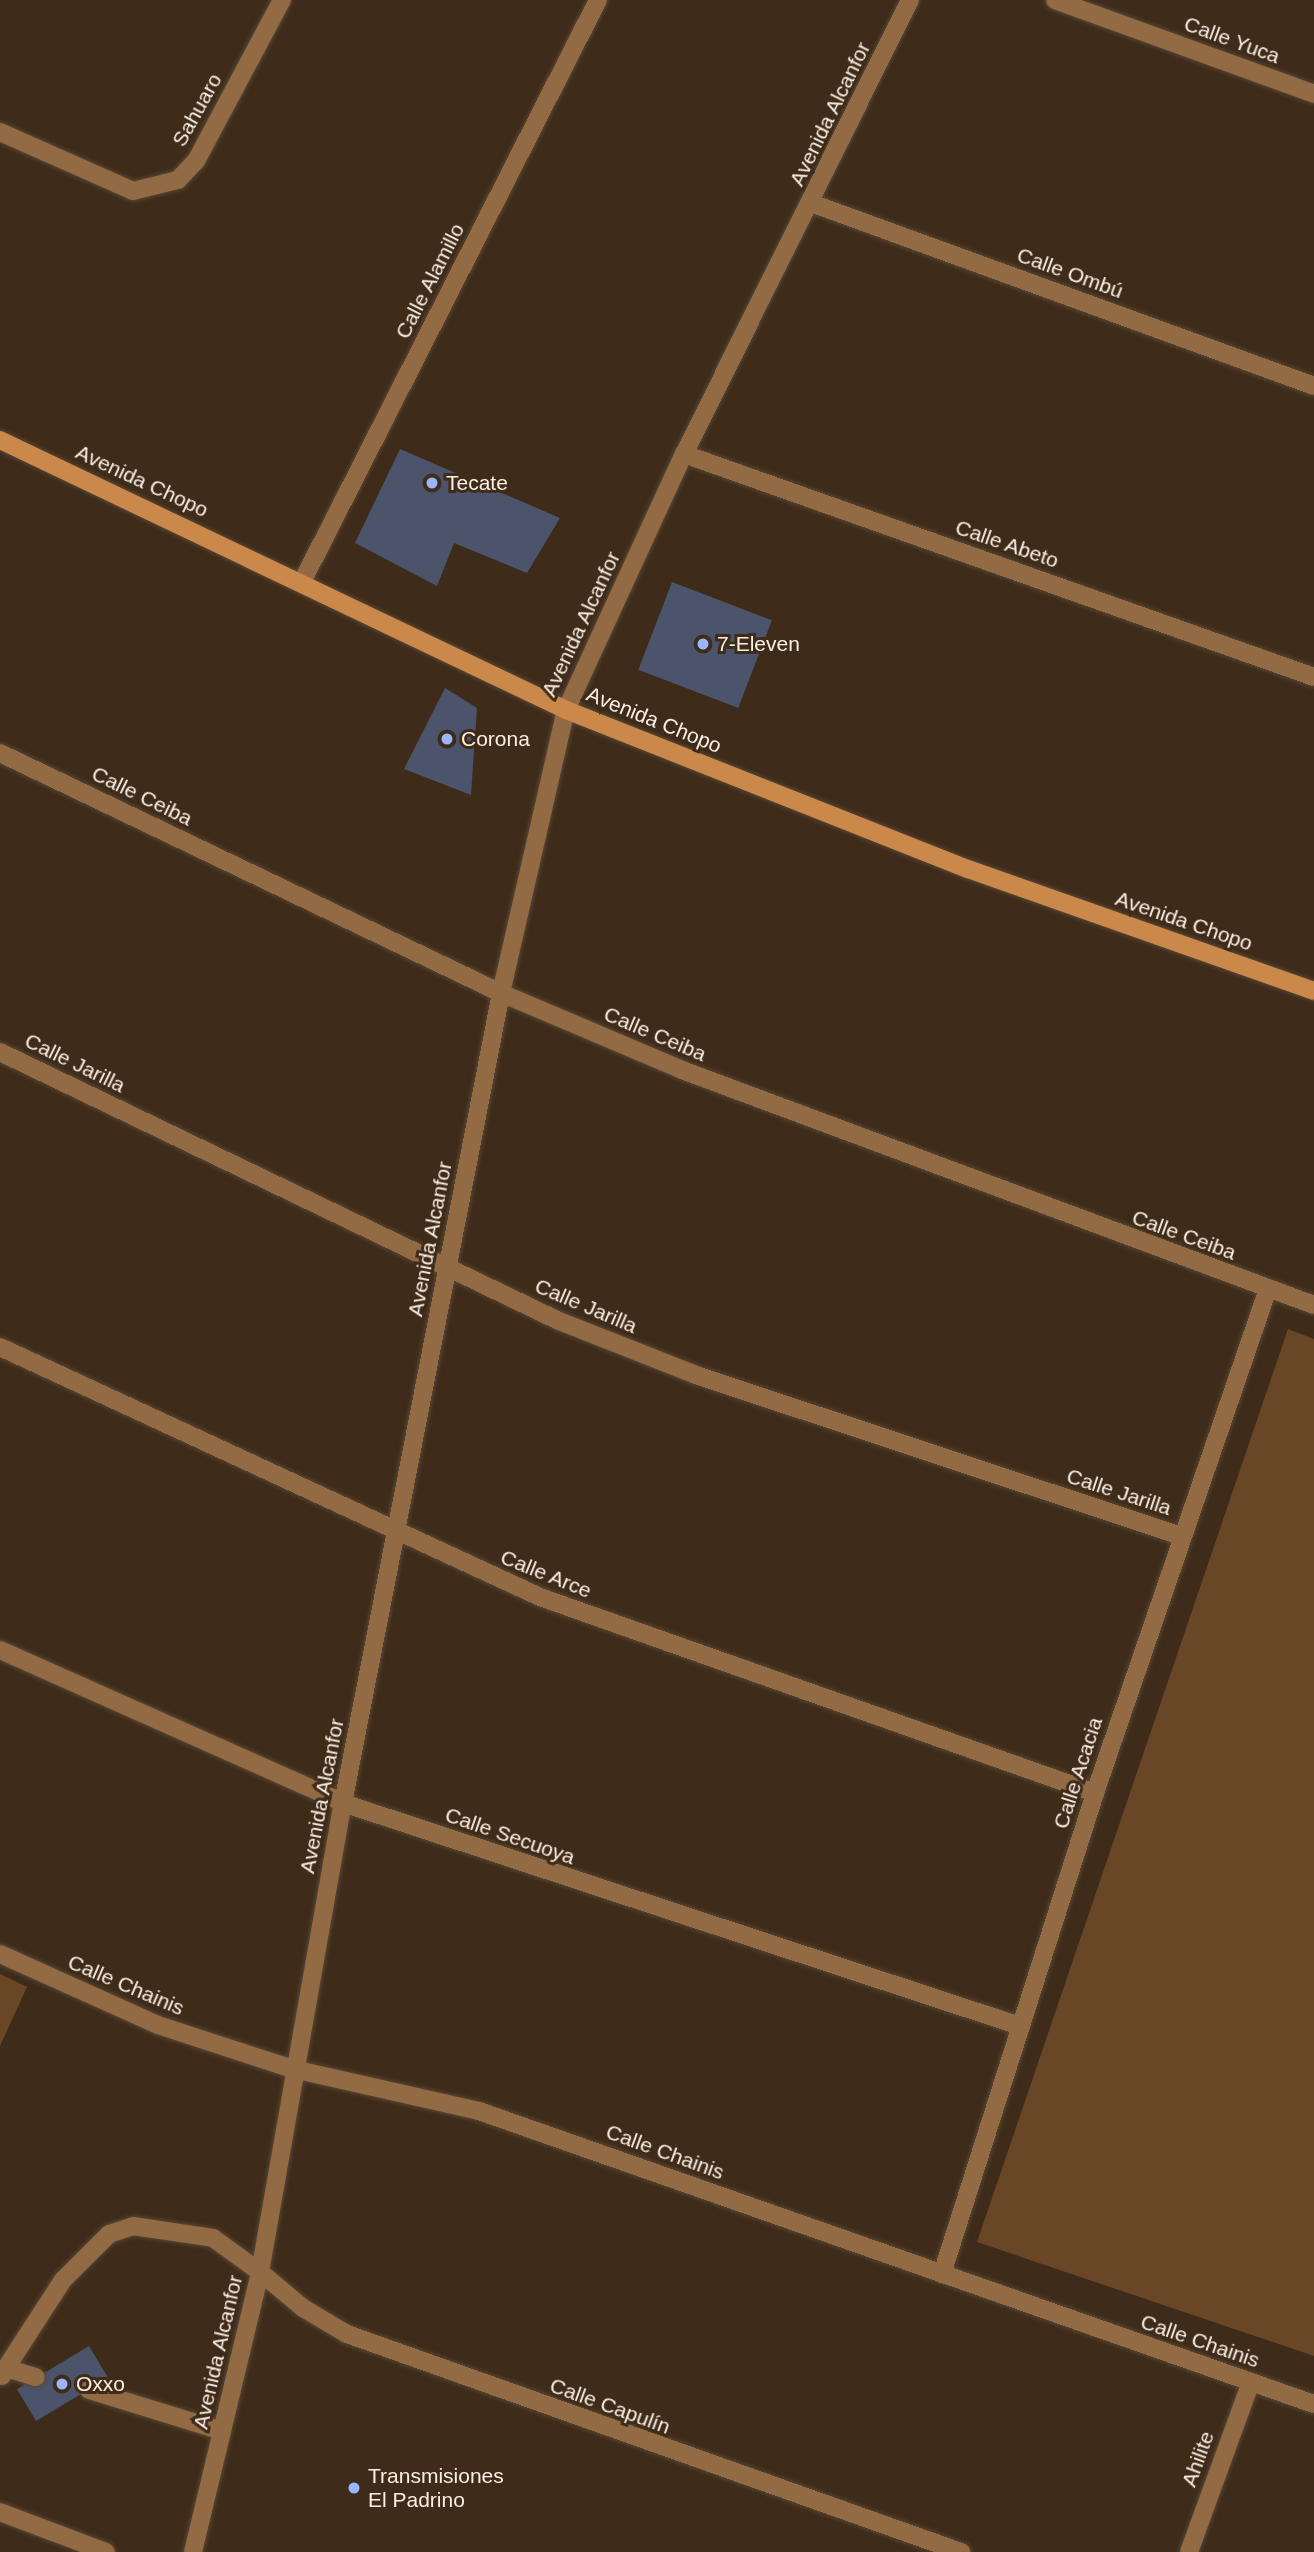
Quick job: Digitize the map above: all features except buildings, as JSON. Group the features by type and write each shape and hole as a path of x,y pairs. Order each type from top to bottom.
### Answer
{"street":[{"name":"Sahuaro","path":"0,132 133,191 178,180 196,160 282,0"},
{"name":"Calle Alamillo","path":"302,582 598,0"},
{"name":"Avenida Alcanfor","path":"193,2552 260,2272 293,2069 343,1803 501,993 566,710 684,454 910,0"},
{"name":"Calle Yuca","path":"1055,0 1314,94"},
{"name":"Calle Ombú","path":"811,203 1314,386"},
{"name":"Avenida Chopo","path":"0,440 566,710 968,869 1314,991"},
{"name":"Calle Abeto","path":"684,454 1314,677"},
{"name":"Calle Ceiba","path":"0,753 501,993 797,1116 1314,1305"},
{"name":"Calle Jarilla","path":"0,1052 448,1269 696,1376 1181,1536"},
{"name":"Calle Acacia","path":"942,2274 1095,1793 1268,1289"},
{"name":"Calle Arce","path":"0,1347 395,1535 696,1655 1095,1793"},
{"name":"Calle Secuoya","path":"0,1650 343,1803 1020,2026"},
{"name":"Calle Chainis","path":"0,1954 158,2025 293,2069 478,2111 1314,2404"},
{"name":"Calle Capulín","path":"3,2374 63,2280 109,2235 133,2227 213,2238 303,2308 347,2334 961,2552"},
{"path":"3,2374 36,2377"},
{"name":"Ahilite","path":"1189,2552 1251,2382"},
{"path":"89,2390 222,2431"},
{"path":"0,2512 106,2552"}],"shaded area":[{"path":"1288,1329 1314,1339 1314,2356 977,2242"},
{"path":"0,1974 27,1987 0,2046"}],"place":[{"name":"Tecate","path":"432,483"},
{"name":"7-Eleven","path":"703,644"},
{"name":"Corona","path":"447,739"},
{"name":"Oxxo","path":"62,2384"},
{"name":"Transmisiones El Padrino","path":"354,2488"}]}
